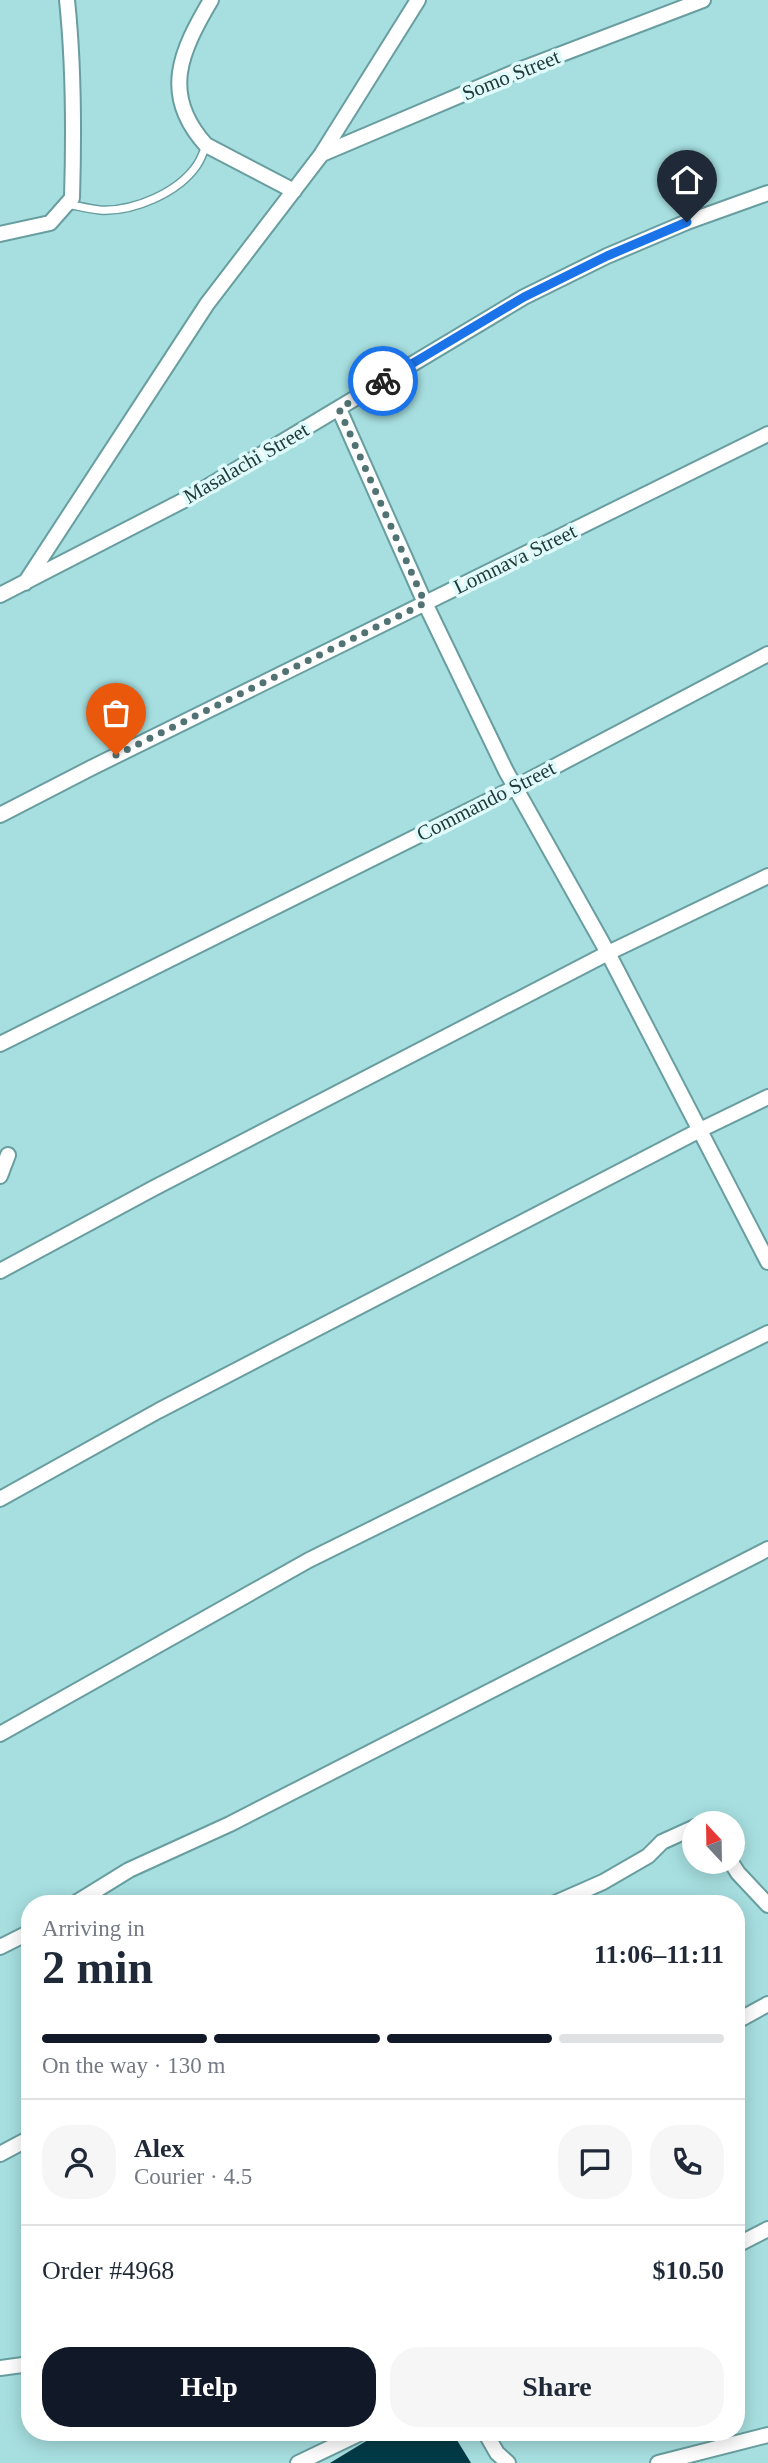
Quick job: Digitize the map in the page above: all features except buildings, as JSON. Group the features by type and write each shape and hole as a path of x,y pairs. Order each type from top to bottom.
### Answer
{"street":[{"path":"0,233 50,223 72,198 73,54 67,0"},
{"path":"211,0 184,51 180,93 186,113 197,135 206,145 294,191"},
{"path":"24,584 207,304 321,155 418,0"},
{"name":"Somo Street","path":"321,155 522,69 703,0"},
{"name":"Masalachi Street","path":"0,595 192,496 524,297 607,256 768,193"},
{"path":"339,409 425,603 514,788 608,953 768,1262"},
{"name":"Lomnava Street","path":"0,815 768,434"},
{"name":"Commando Street","path":"0,1044 514,788 768,654"},
{"path":"0,1271 154,1188 608,953 768,876"},
{"path":"0,1499 158,1411 768,1097"},
{"path":"0,1176 8,1155"},
{"path":"0,1734 309,1560 768,1334"},
{"path":"89,1895 130,1870 230,1824 768,1549"},
{"path":"574,1895 603,1882 648,1856 662,1842 682,1833"},
{"path":"738,1874 768,1905"},
{"path":"0,1947 21,1936"},
{"path":"745,2017 768,2004"},
{"path":"0,2154 21,2143"},
{"path":"745,2241 768,2229"},
{"path":"0,2368 21,2365"},
{"path":"745,2441 768,2435"},
{"path":"299,2463 344,2441"},
{"path":"491,2441 508,2463"},
{"path":"658,2463 744,2441"}],"lane":[{"path":"67,204 99,210 118,209 147,200 180,182 197,166 206,145"}],"way so far":[{"path":"116,755 425,603 339,409 383,381"}],"route":[{"path":"383,381 524,297 607,256 687,222"}]}
